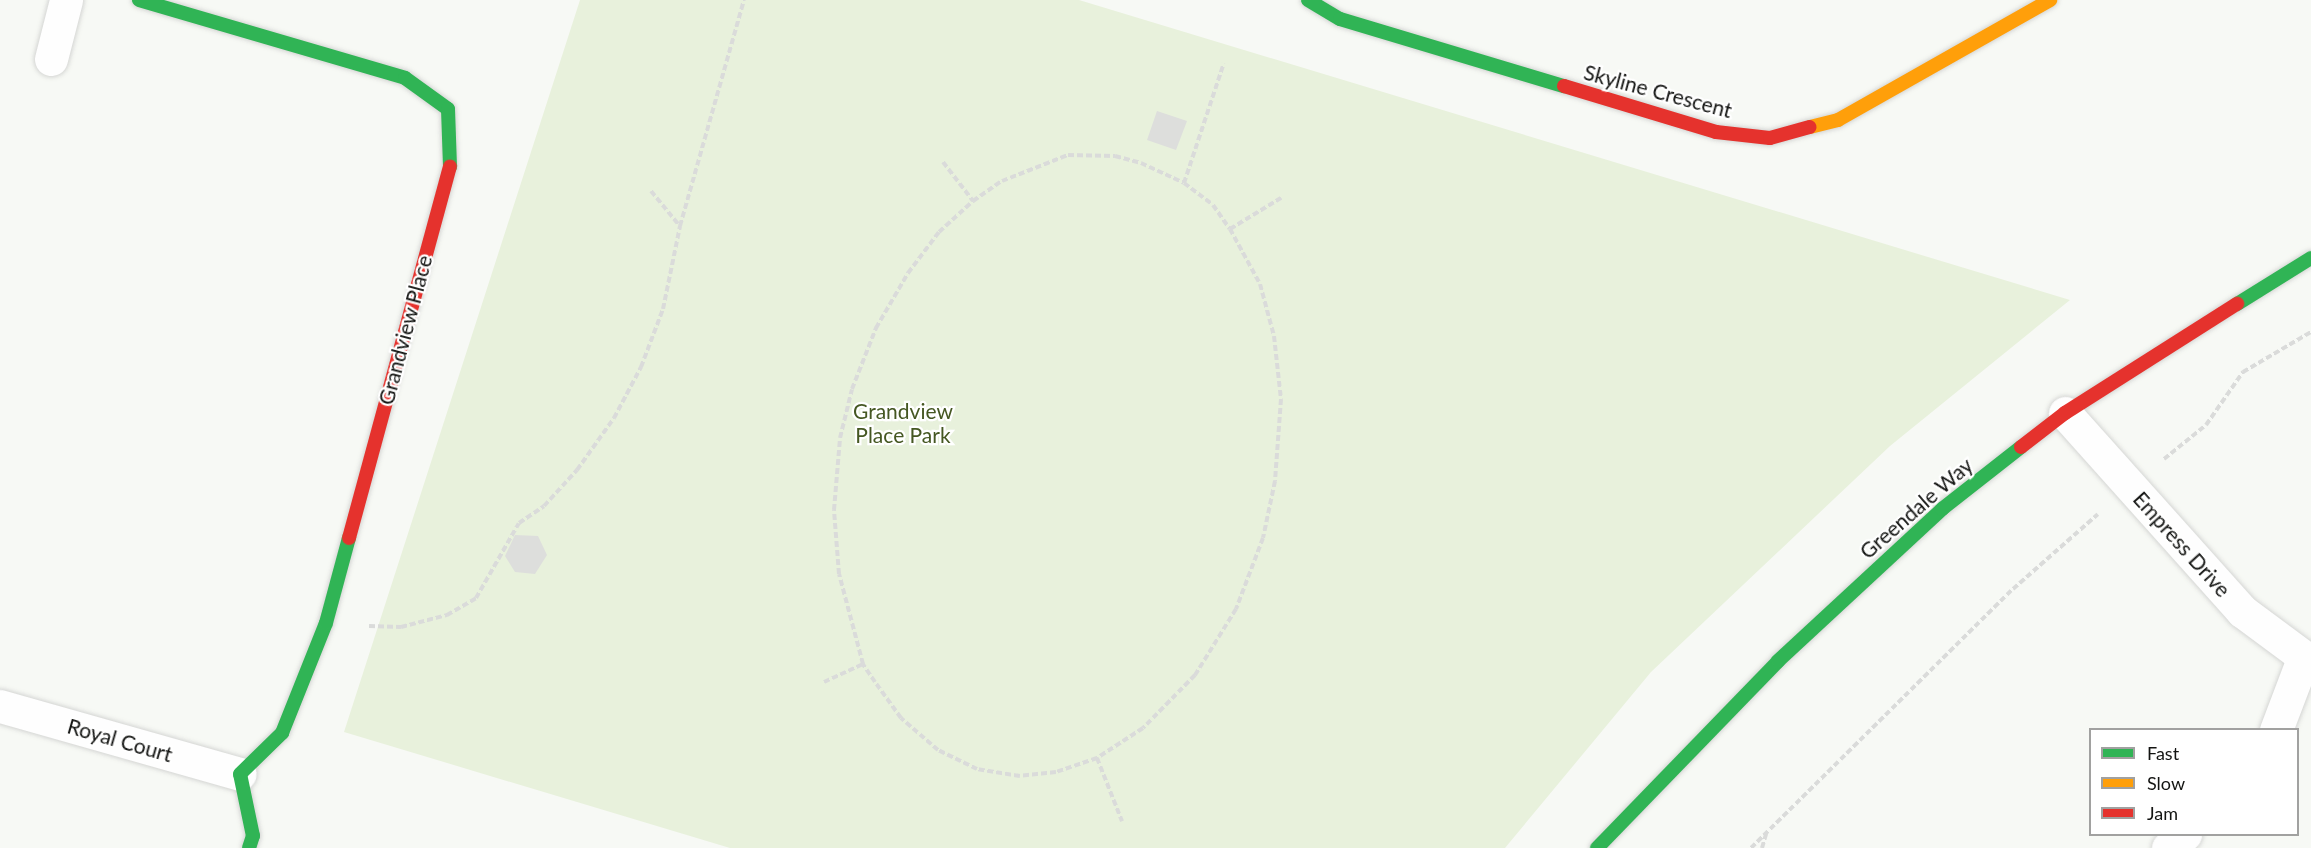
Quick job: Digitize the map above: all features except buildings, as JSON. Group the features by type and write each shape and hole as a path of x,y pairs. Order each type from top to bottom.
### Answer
{"street":[{"path":"51,59 66,0"},
{"name":"Grandview Place","path":"139,0 405,78 448,109 451,162 326,623 282,733 240,774"},
{"name":"Skyline Crescent","path":"1308,0 1340,20 1716,132 1770,138 1838,120 2050,0"},
{"name":"Greendale Way","path":"1597,848 1778,661 1942,509 2065,413 2311,258"},
{"name":"Empress Drive","path":"2065,413 2242,611 2307,661"},
{"path":"2276,728 2307,661"},
{"name":"Royal Court","path":"0,706 240,774"},
{"path":"240,774 253,836 249,848"},
{"path":"2168,848 2183,836"}],"path":[{"path":"326,623 401,627 447,615 476,597 519,523 544,506 577,470 619,408 663,309 680,226 734,22 744,0"},
{"path":"1184,183 1224,63"},
{"path":"1068,155 1114,156 1184,183 1213,205 1230,229 1260,284 1274,336 1281,399 1275,481 1263,537 1236,609 1195,675 1143,728 1096,758 1056,772 1020,776 977,769 938,750 901,717 863,663 839,574 834,510 840,438 852,389 876,328 939,231 973,201 1002,182 1068,155"},
{"path":"943,162 973,201"},
{"path":"651,191 680,226"},
{"path":"1230,229 1281,198"},
{"path":"2187,442 2206,425 2243,372 2311,333"},
{"path":"1750,848 2013,589 2090,521"},
{"path":"824,682 863,663"},
{"path":"1096,758 1122,821"},
{"path":"1762,848 1767,831"}],"green space":[{"name":"Grandview Place Park","path":"580,0 1079,0 2070,300 1890,446 1651,672 1505,848 730,848 344,732"}],"traffic: fast":[{"path":"139,0 405,78 448,109 450,167"},
{"path":"1308,0 1340,19 1564,86"},
{"path":"2237,304 2311,258"},
{"path":"1597,848 1778,661 1942,509 2021,447"},
{"path":"249,848 253,836 240,774 282,733 326,623 349,538"}],"traffic: slow":[{"path":"1810,127 1838,120 2050,0"}],"traffic: jam":[{"path":"1564,86 1716,132 1770,138 1810,127"},
{"path":"349,538 450,167"},
{"path":"2021,447 2065,413 2237,304"}]}
